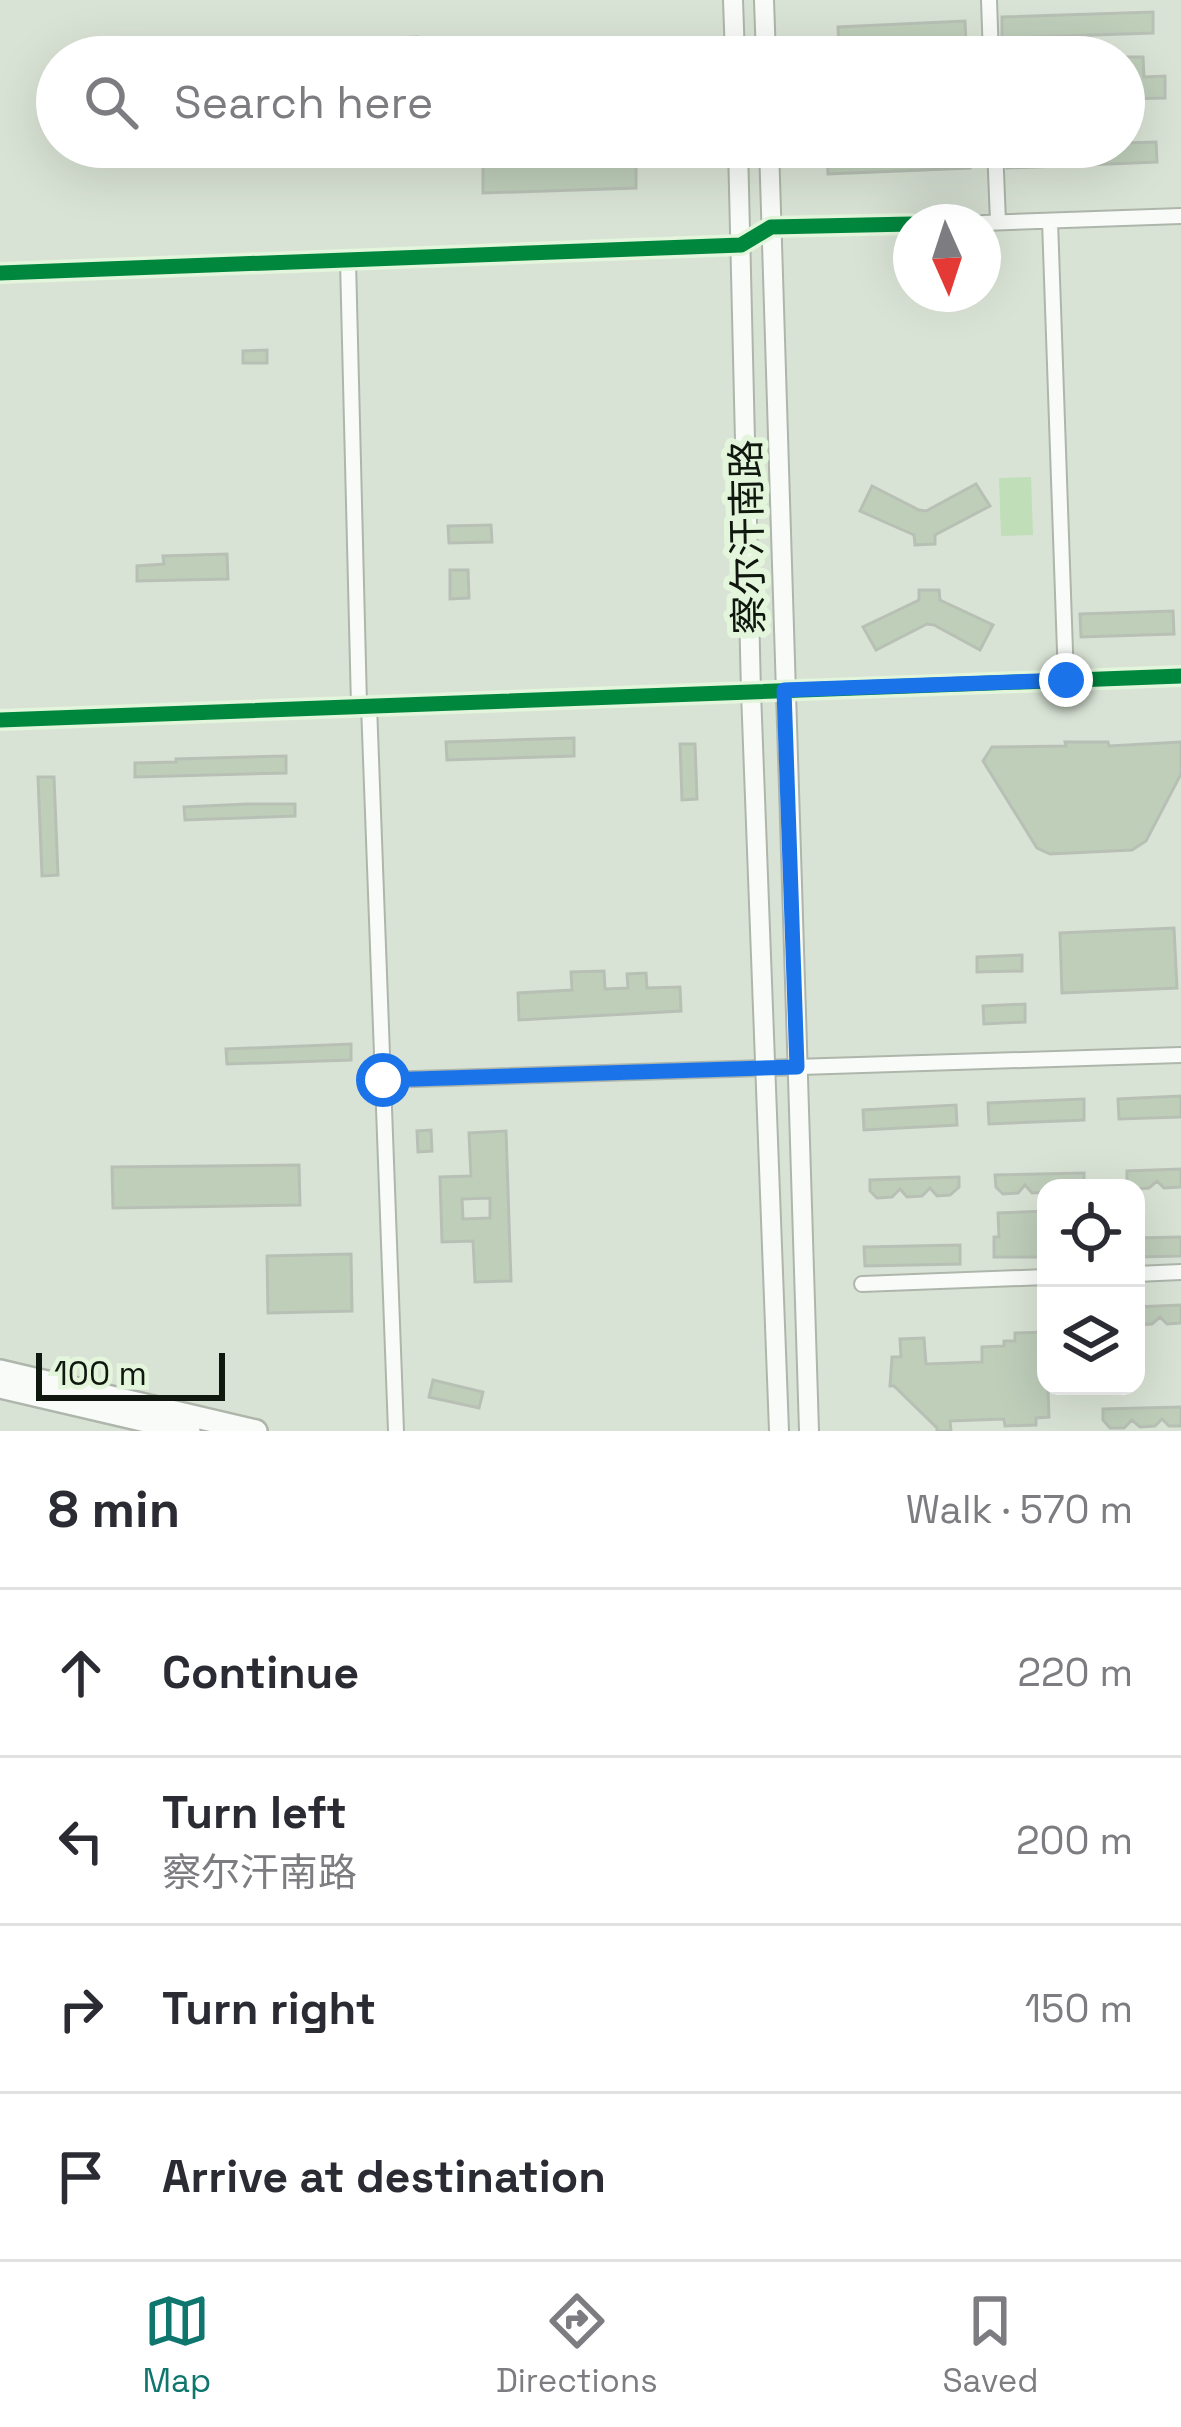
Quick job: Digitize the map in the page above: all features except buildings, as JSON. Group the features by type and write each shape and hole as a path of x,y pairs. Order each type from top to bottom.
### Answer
{"highway":[{"path":"0,1371 256,1431"},
{"path":"0,1387 189,1431"}],"main road":[{"path":"733,0 734,36"},
{"path":"764,0 765,36"},
{"name":"察尔汗南路","path":"739,168 763,1068 779,1431"},
{"name":"察尔汗南路","path":"770,168 809,1431"}],"street":[{"path":"989,0 991,36"},
{"path":"991,204 994,168"},
{"path":"1001,222 1181,217"},
{"path":"1049,221 1066,680"},
{"path":"0,273 741,245 771,227 893,224"},
{"path":"348,261 396,1431"},
{"path":"0,720 1181,676"},
{"path":"383,1080 1181,1055"},
{"path":"1145,1274 1181,1272"},
{"path":"862,1283 1037,1277"}],"green space":[{"path":"1031,477 1033,535 1001,536 999,478"}],"cycle path":[{"path":"0,273 741,245 771,227 893,224"},
{"path":"0,720 1181,676"}],"route":[{"path":"383,1080 797,1067 784,690 1066,680"}]}
